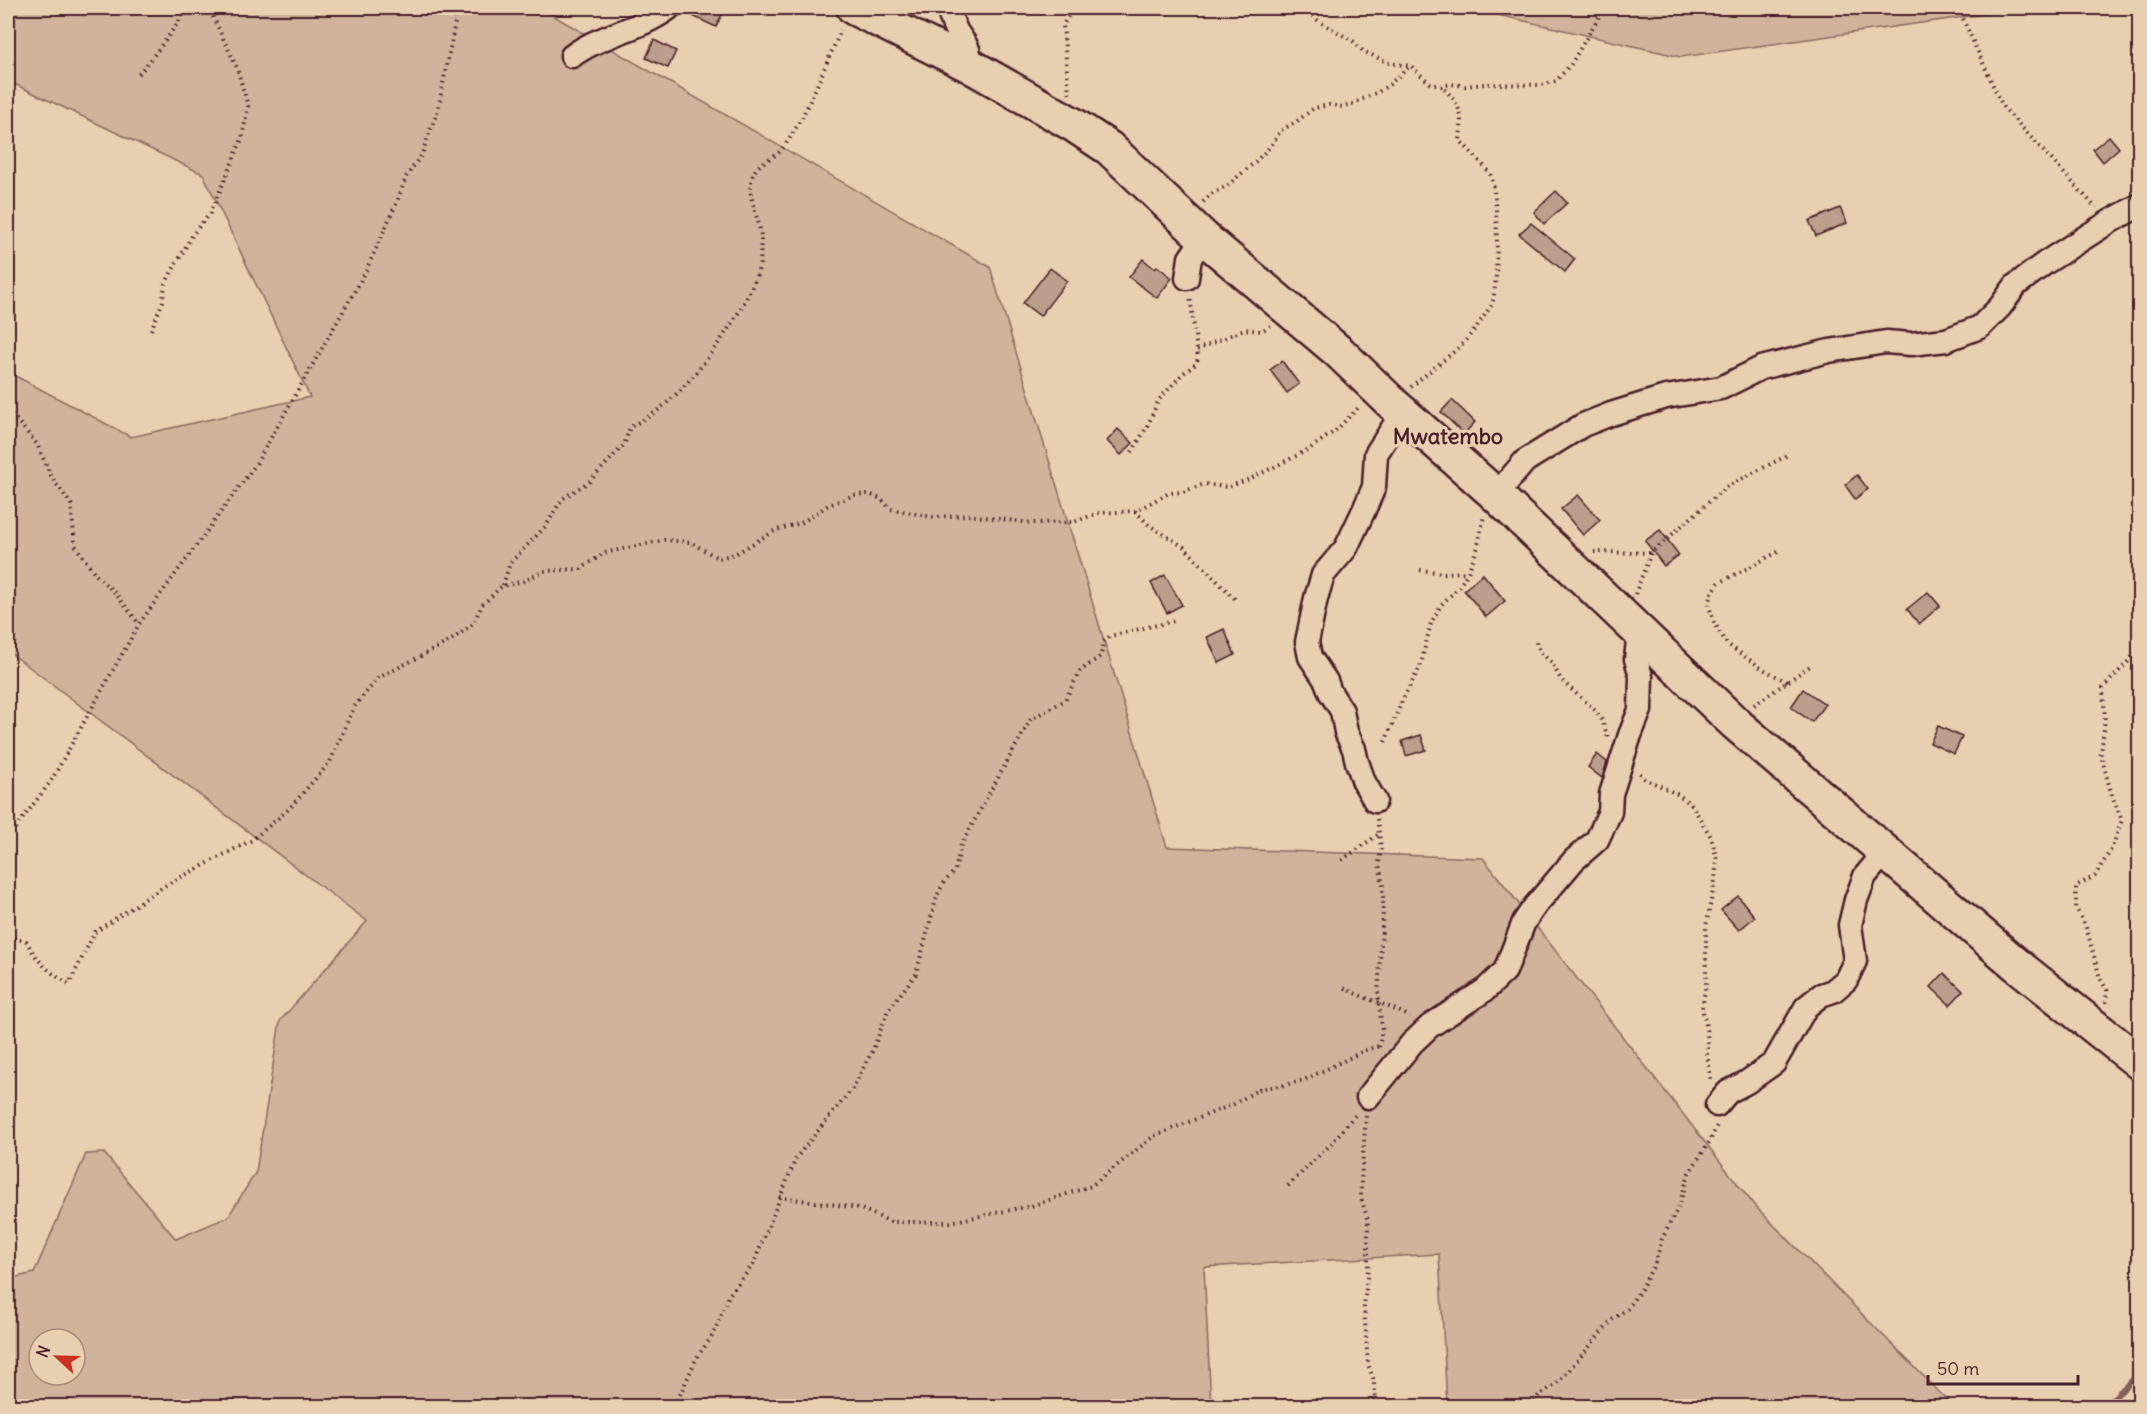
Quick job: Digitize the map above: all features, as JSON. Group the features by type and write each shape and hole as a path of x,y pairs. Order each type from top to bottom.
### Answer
{"highway":[{"path":"848,18 969,65 1074,125 1109,148 1196,230 1304,322 1496,495 1735,723 2018,965 2139,1063"}],"street":[{"path":"572,56 586,45 642,24 669,8"},
{"path":"948,8 957,32 970,54 969,65"},
{"path":"1496,495 1525,461 1583,425 1611,414 1666,397 1720,388 1761,368 1807,356 1886,342 1911,344 1946,340 1980,327 2000,307 2016,285 2045,263 2139,205"},
{"path":"1187,278 1196,230"},
{"path":"1375,801 1357,762 1346,732 1342,711 1310,657 1307,642 1323,575 1346,548 1374,487 1376,454 1391,401"},
{"path":"1368,1098 1412,1043 1430,1026 1485,990 1505,971 1524,922 1535,906 1574,860 1597,840 1610,812 1611,794 1640,710 1641,676 1636,660 1634,628"},
{"path":"1717,1105 1728,1092 1774,1063 1806,1007 1821,995 1833,991 1846,980 1855,961 1850,925 1856,900 1865,876 1886,851"}],"path":[{"path":"139,74 188,8"},
{"path":"151,330 163,301 165,284 193,234 211,213 242,139 248,106 237,68 209,8"},
{"path":"8,838 51,781 139,624 256,464 365,273 398,202 405,177 422,154 429,130 437,114 456,8"},
{"path":"1073,8 1063,26 1065,68 1074,125"},
{"path":"1303,8 1320,22 1353,41 1363,51 1389,63 1411,66 1431,84 1442,86 1451,84 1542,85 1556,81 1571,64 1602,8"},
{"path":"1958,8 2003,107 2109,222"},
{"path":"8,937 26,941 35,958 52,974 69,984 95,932 166,885 252,840 289,809 330,762 354,707 378,678 450,641 472,624 482,605 502,586 510,563 546,526 562,499 590,481 624,445 630,427 649,417 673,398 691,378 742,308 760,265 761,230 750,187 753,173 764,160 781,152 797,127 848,18"},
{"path":"1196,230 1202,203 1255,162 1281,130 1314,108 1329,105 1343,107 1378,92 1411,66"},
{"path":"502,586 524,581 544,571 581,569 604,553 664,540 690,542 718,558 735,554 776,530 801,523 827,506 854,495 868,494 881,499 891,509 932,517 968,515 1032,523 1074,522 1098,513 1135,511 1168,493 1183,492 1204,484 1228,487 1308,450 1335,430 1391,401 1459,348 1492,303 1497,250 1496,193 1491,175 1460,140 1462,121 1458,104 1442,86"},
{"path":"1132,452 1148,425 1158,401 1182,374 1196,364 1197,350 1187,278"},
{"path":"1197,350 1244,329 1261,331 1271,326 1287,327 1304,322"},
{"path":"8,410 38,444 52,478 71,504 75,545 96,575 116,594 139,624"},
{"path":"1634,628 1633,601 1651,552 1726,487 1786,456"},
{"path":"1385,742 1402,701 1420,667 1431,623 1441,605 1459,587 1468,572 1477,549 1482,520 1496,495"},
{"path":"1135,511 1149,525 1184,547 1237,601"},
{"path":"1553,549 1651,552"},
{"path":"1778,552 1719,583 1712,593 1709,606 1714,622 1727,644 1763,669 1787,682"},
{"path":"1420,570 1443,573 1468,572"},
{"path":"675,1407 697,1357 713,1335 729,1295 753,1265 796,1158 852,1089 873,1050 888,1010 916,974 937,896 943,884 955,870 961,845 1031,719 1065,700 1080,671 1101,656 1103,642 1110,636 1174,621"},
{"path":"1530,1407 1539,1395 1557,1384 1612,1318 1627,1309 1641,1289 1656,1261 1662,1239 1679,1206 1689,1173 1710,1141 1720,1118 1707,1053 1708,1043 1702,1008 1706,984 1706,927 1716,880 1717,859 1711,837 1692,805 1678,795 1644,778 1622,760 1612,748 1602,720 1596,711 1561,680 1552,663 1541,653 1536,642"},
{"path":"2106,1037 2107,990 2100,978 2086,927 2076,908 2076,886 2095,876 2112,848 2122,820 2111,793 2101,754 2105,720 2103,688 2139,649"},
{"path":"1735,723 1760,699 1810,666"},
{"path":"1342,860 1379,834"},
{"path":"1344,988 1430,1026"},
{"path":"779,1197 859,1208 891,1222 950,1222 1031,1206 1091,1186 1154,1136 1234,1104 1259,1089 1305,1080 1368,1049 1412,1043"},
{"path":"1288,1186 1345,1128 1368,1098"}],"shaded area":[{"path":"8,8 540,8 990,267 1167,847 1483,858 1754,1205 1953,1406 1447,1406 1439,1254 1204,1267 1211,1406 8,1406 8,1279 34,1273 86,1154 104,1153 176,1239 228,1217 256,1172 280,1021 367,921 8,651 8,372 131,437 310,397 203,174 8,81"},
{"path":"1468,8 2015,8 1681,57"}],"building":[{"path":"682,8 725,8 716,27 682,11"},
{"path":"654,40 676,51 668,68 646,58"},
{"path":"2109,136 2119,148 2103,162 2093,149"},
{"path":"1556,191 1567,203 1544,224 1534,212"},
{"path":"1840,208 1847,223 1816,236 1809,221"},
{"path":"1531,223 1575,259 1565,272 1519,234"},
{"path":"1143,259 1155,269 1157,266 1172,278 1157,298 1129,277"},
{"path":"1050,268 1067,281 1040,316 1023,303"},
{"path":"1282,361 1299,384 1287,393 1270,370"},
{"path":"1452,400 1475,422 1464,434 1441,412"},
{"path":"1118,429 1133,443 1121,455 1107,441"},
{"path":"1857,475 1868,489 1855,499 1845,485"},
{"path":"1578,495 1600,520 1583,535 1561,509"},
{"path":"1660,530 1679,555 1664,566 1645,541"},
{"path":"1483,574 1505,601 1486,617 1464,590"},
{"path":"1165,575 1182,605 1167,613 1151,583"},
{"path":"1928,592 1940,606 1919,624 1907,609"},
{"path":"1224,629 1235,655 1219,663 1207,637"},
{"path":"1803,689 1825,704 1812,722 1791,707"},
{"path":"1938,726 1962,737 1954,754 1930,743"},
{"path":"1421,735 1426,750 1406,756 1402,741"},
{"path":"1597,754 1607,762 1602,778 1588,767"},
{"path":"1738,896 1755,917 1739,930 1721,910"},
{"path":"1944,973 1963,991 1950,1005 1931,987"}],"waterway":[{"path":"2105,1406 2140,1373"}],"district":[{"name":"Mwatembo","path":"1448,436"}]}
